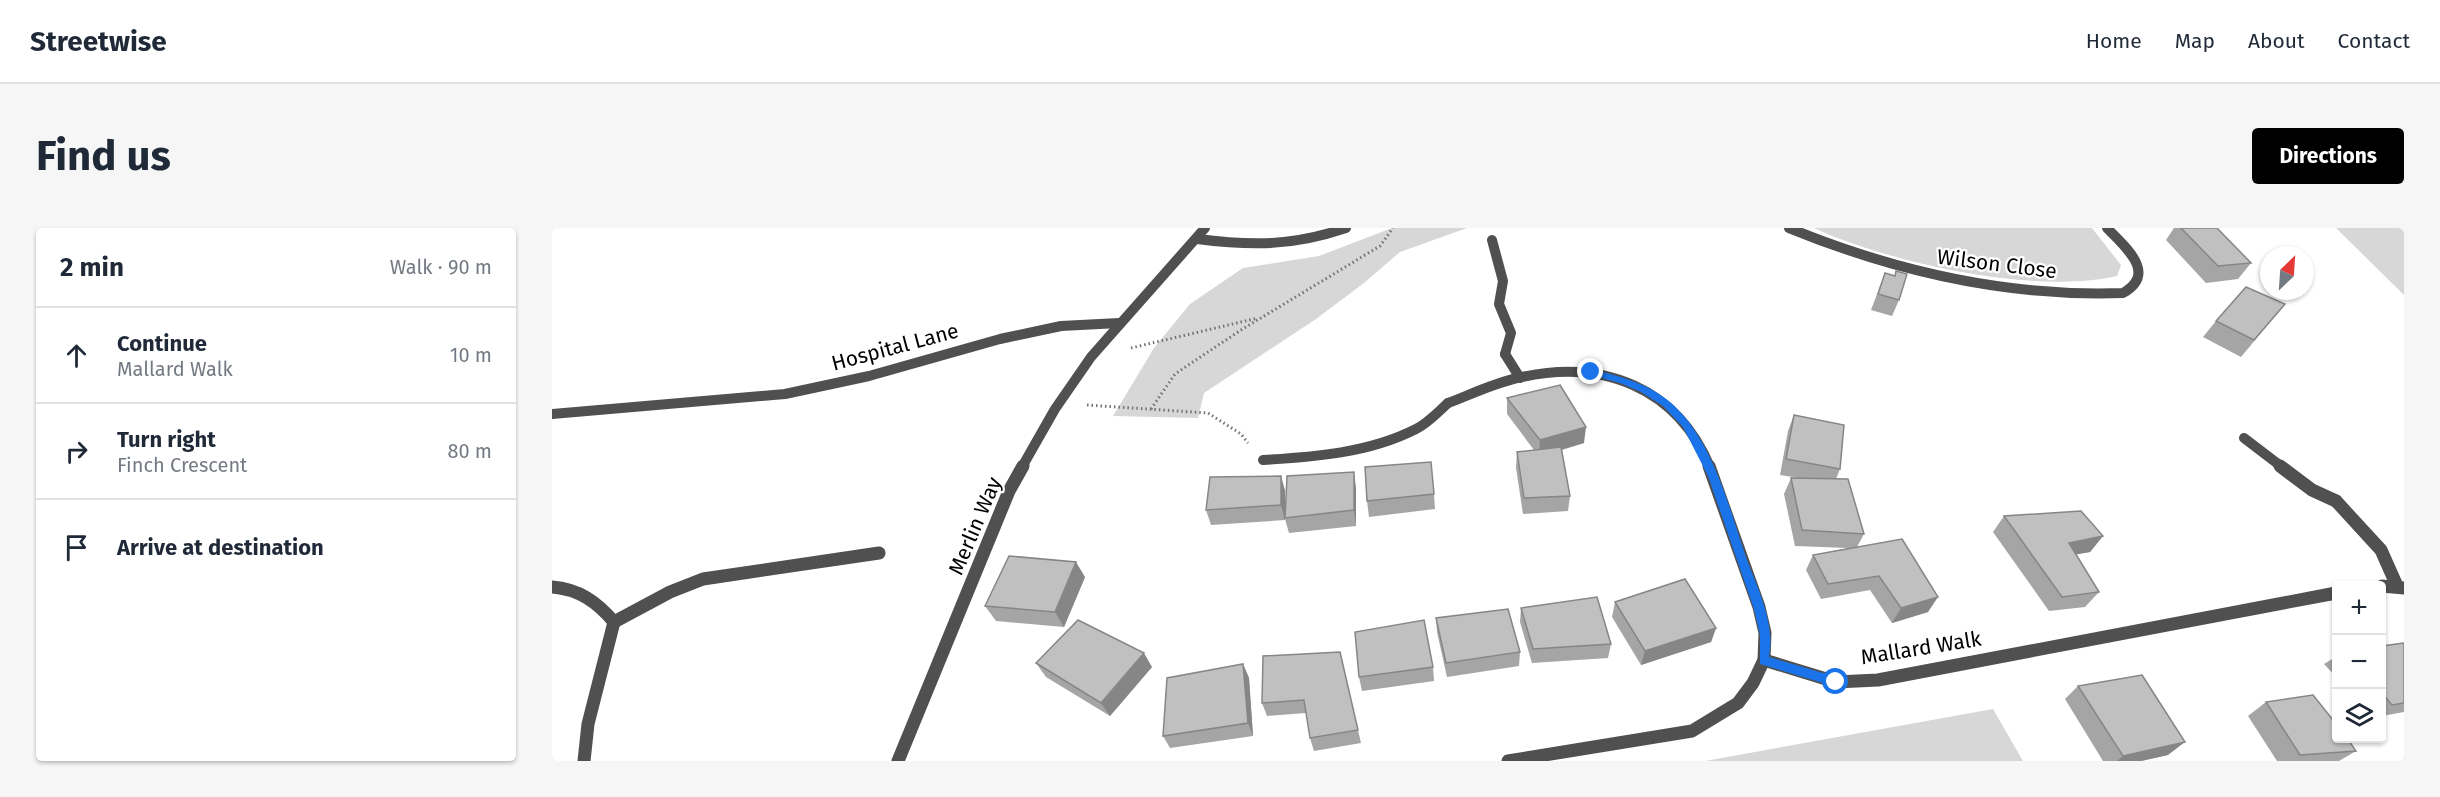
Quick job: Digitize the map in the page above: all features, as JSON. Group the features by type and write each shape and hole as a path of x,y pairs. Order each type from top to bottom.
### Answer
{"street":[{"path":"1119,323 1205,228"},
{"path":"1197,239 1272,247 1315,239 1346,228"},
{"name":"Wilson Close","path":"1789,228 1880,262 1939,277 2002,288 2123,293 2132,289 2137,283 2140,269 2137,260 2107,228"},
{"path":"1492,240 1503,281 1499,304 1511,333 1505,354 1520,378"},
{"name":"Merlin Way","path":"898,761 1009,491 1059,403 1119,323"},
{"name":"Hospital Lane","path":"552,414 785,393 869,376 1000,339 1061,326 1119,323"},
{"path":"1263,460 1339,453 1378,443 1416,428 1448,403 1520,378 1556,372 1591,372 1622,380 1666,404 1687,425 1713,476 1759,609 1765,635 1764,660 1753,683 1738,703 1721,716 1692,731 1508,761"},
{"path":"2244,438 2312,490 2336,501 2381,550 2401,587"},
{"path":"614,622 670,592 703,579 879,554"},
{"path":"2386,586 2401,587"},
{"path":"552,587 575,591 591,599 603,607 614,622 588,724 584,761"},
{"name":"Mallard Walk","path":"1764,660 1836,682 1878,680 2332,594"}],"path":[{"path":"1151,409 1175,374 1380,246 1393,228"},
{"path":"1101,345 1129,349 1262,318"},
{"path":"1059,403 1209,413 1241,434 1263,460"}],"shaded area":[{"path":"1392,228 1467,228 1400,252 1316,319 1204,393 1198,418 1113,416 1154,348 1190,304 1243,268 1319,256"},
{"path":"1814,228 2092,228 2121,265 2117,276 2084,281 2005,278 1921,264 1845,241"},
{"path":"2336,228 2404,228 2404,295"},
{"path":"1993,709 2023,761 1705,761"}],"building":[{"path":"2181,228 2217,228 2251,263 2218,266"},
{"path":"1896,271 1907,274 1899,300 1878,294 1885,273 1895,276"},
{"path":"2246,287 2260,293 2260,300 2276,300 2285,304 2254,340 2216,321"},
{"path":"1560,385 1586,427 1540,440 1507,398"},
{"path":"1794,415 1844,425 1840,469 1786,459"},
{"path":"1561,447 1570,496 1524,498 1517,452"},
{"path":"1431,462 1434,494 1367,501 1365,467"},
{"path":"1354,472 1354,510 1285,518 1287,476"},
{"path":"1281,476 1281,505 1206,510 1210,477"},
{"path":"1791,478 1848,479 1864,534 1802,530"},
{"path":"2081,511 2103,536 2069,543 2099,592 2062,597 2004,516"},
{"path":"1902,539 1938,597 1901,608 1879,576 1828,584 1813,555"},
{"path":"1009,556 1076,562 1055,612 985,606"},
{"path":"1685,579 1716,628 1645,651 1615,602"},
{"path":"1597,597 1611,644 1533,649 1521,608"},
{"path":"1508,609 1520,652 1446,663 1436,618"},
{"path":"1078,620 1144,653 1101,703 1036,663"},
{"path":"1424,620 1433,667 1359,677 1355,632"},
{"path":"2404,643 2404,703 2392,705 2386,698 2386,645"},
{"path":"1340,652 1358,730 1310,738 1304,700 1262,703 1263,656"},
{"path":"1243,664 1248,723 1163,736 1167,678"},
{"path":"2142,675 2185,742 2123,756 2078,686"},
{"path":"2313,695 2332,719 2332,743 2350,743 2356,751 2300,755 2266,702"}],"route":[{"path":"1591,372 1622,380 1644,390 1666,404 1687,425 1713,476 1759,609 1765,635 1764,660 1836,682"}]}
